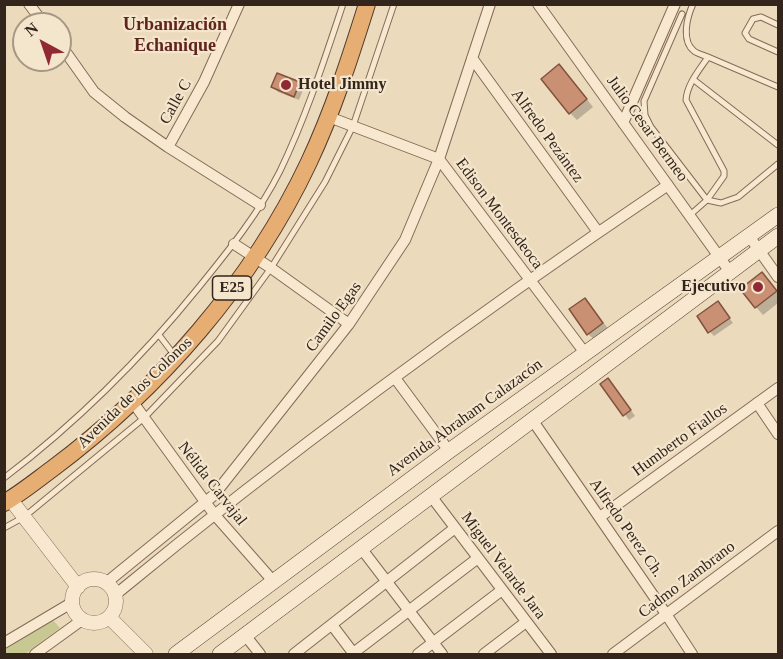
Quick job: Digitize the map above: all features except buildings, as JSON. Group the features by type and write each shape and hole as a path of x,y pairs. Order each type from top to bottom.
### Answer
{"highway":[{"name":"Avenida de los Colonos","path":"7,498 103,429 176,357 221,303 253,258 303,173 329,117 367,4"}],"main road":[{"name":"Avenida Abraham Calazacón","path":"176,654 449,451 778,215"},
{"path":"220,654 778,236"}],"street":[{"name":"Calle C","path":"239,4 204,82 168,147 260,206"},
{"name":"Camilo Egas","path":"106,583 214,495 349,324 405,240 439,159 490,4"},
{"name":"Julio Cesar Bermeo","path":"538,4 730,272"},
{"path":"623,123 679,11"},
{"name":"Alfredo Pezántez","path":"472,58 598,232"},
{"path":"72,61 94,92 124,117 168,147"},
{"name":"Edison Montesdeoca","path":"329,117 439,159 585,353"},
{"path":"115,595 214,514 395,378 668,184"},
{"path":"749,236 778,277"},
{"path":"234,244 349,324"},
{"path":"395,378 449,451"},
{"name":"Humberto Fiallos","path":"600,517 778,388"},
{"name":"Nélida Carvajal","path":"132,401 214,514 273,581"},
{"path":"757,403 778,434"},
{"name":"Alfredo Perez Ch.","path":"533,421 692,654"},
{"name":"Miguel Velarde Jara","path":"431,496 526,622 546,653"},
{"path":"7,498 78,587"},
{"path":"294,654 455,528"},
{"name":"Cadmo Zambrano","path":"613,654 778,531"},
{"path":"361,548 442,654"},
{"path":"332,625 353,654 478,558"},
{"path":"94,579 106,583 115,595 115,607 109,617 96,623 82,620 75,612 74,593 82,583 94,579"},
{"path":"418,654 502,590"},
{"path":"4,643 73,602"},
{"path":"109,617 146,654"},
{"path":"35,654 82,620"},
{"path":"484,654 526,622"},
{"path":"245,635 260,654"}],"lane":[{"path":"4,478 51,442 114,383 159,335 234,244 260,206 279,172 307,110 343,4"},
{"path":"4,528 24,517 144,418 218,341 271,268 325,182 354,126 394,4"},
{"path":"693,4 679,11 644,101 645,115 651,127 707,200 721,203 738,197 778,164"},
{"path":"679,11 687,41 692,50 778,87"},
{"path":"778,25 761,17 753,20 745,33 749,39 778,52"},
{"path":"690,215 707,200 724,176 724,171 688,105 686,94 708,57"},
{"path":"694,80 778,145"},
{"path":"159,335 176,357"}],"green space":[{"path":"53,620 60,628 25,654 5,654 5,650"}],"place":[{"name":"Hotel Jimmy","path":"286,85"},
{"name":"Ejecutivo","path":"758,287"}],"district":[{"name":"Urbanización Echanique","path":"175,36"}]}
